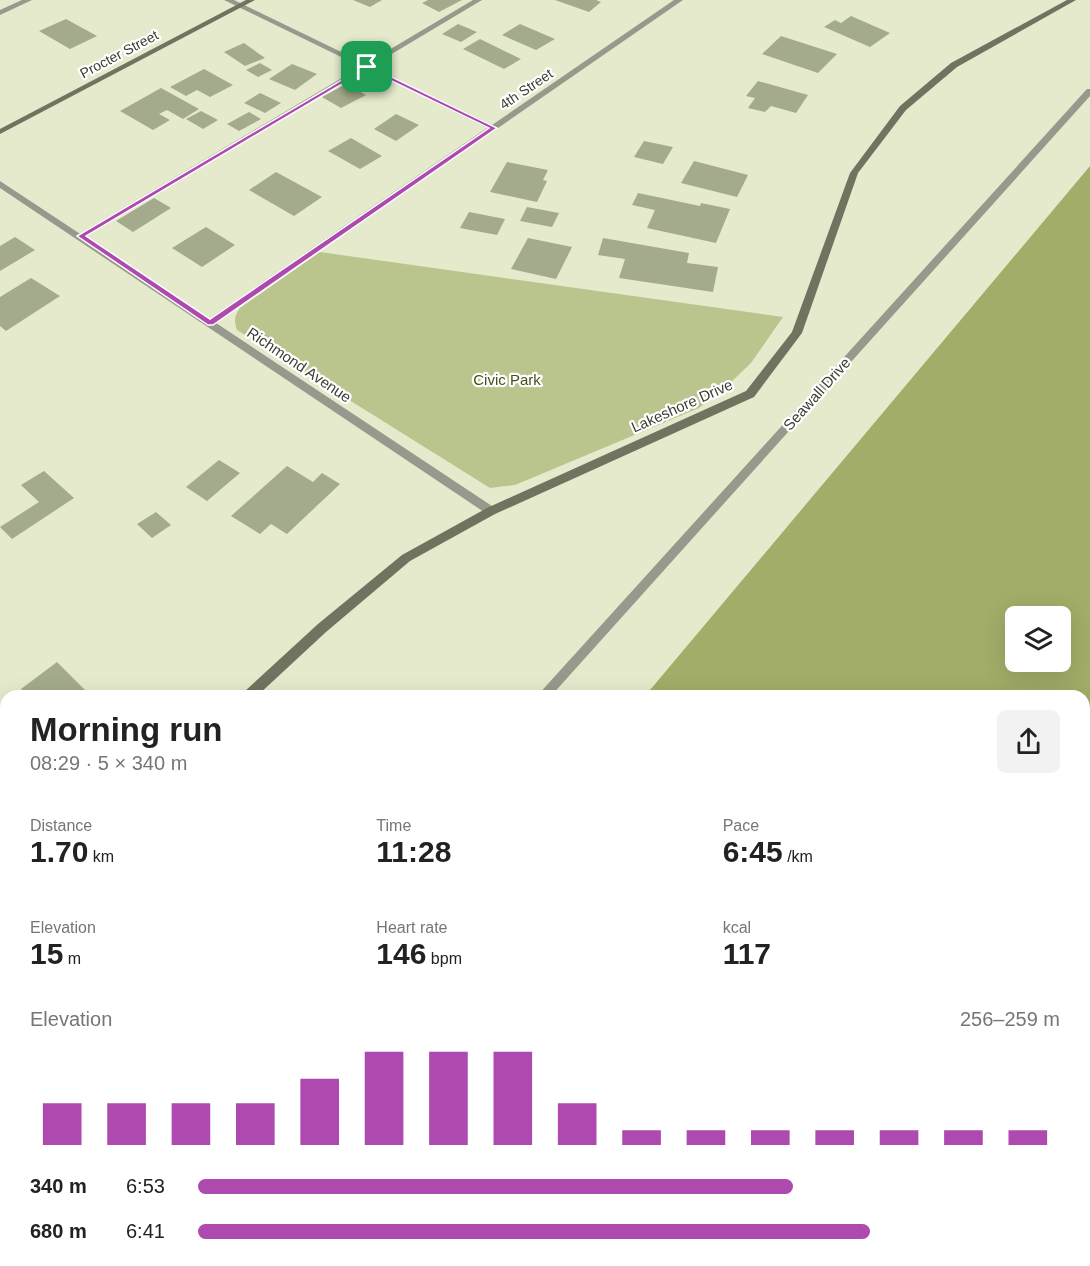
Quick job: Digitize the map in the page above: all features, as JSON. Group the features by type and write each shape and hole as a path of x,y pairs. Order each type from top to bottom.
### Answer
{"street":[{"path":"0,13 28,0"},
{"path":"228,0 493,128"},
{"name":"Procter Street","path":"0,132 251,0"},
{"path":"81,236 478,0"},
{"name":"4th Street","path":"210,323 679,0"},
{"name":"Lakeshore Drive","path":"255,690 322,628 406,558 491,511 750,394 798,333 854,173 903,108 954,65 1072,0"},
{"name":"Seawall Drive","path":"548,690 1090,91"},
{"name":"Richmond Avenue","path":"0,184 491,511"}],"green space":[{"name":"Civic Park","path":"320,252 783,317 751,363 699,408 515,485 490,488 237,330 235,319 240,308"}],"shaded area":[{"path":"1090,166 1090,690 650,690"}],"building":[{"path":"353,0 382,0 370,7"},
{"path":"428,0 462,0 439,12 422,3"},
{"path":"555,0 596,0 601,2 589,12"},
{"path":"851,16 890,33 870,47 824,27 835,20 841,23"},
{"path":"66,19 97,36 70,49 39,31"},
{"path":"458,24 477,32 461,42 442,34"},
{"path":"520,24 555,39 536,50 502,35"},
{"path":"781,36 837,54 818,73 762,54"},
{"path":"480,39 521,59 504,69 463,49"},
{"path":"244,43 265,58 245,66 224,52"},
{"path":"260,63 272,70 258,77 246,70"},
{"path":"292,64 317,74 295,90 269,79"},
{"path":"204,69 233,85 210,97 197,90 186,96 170,87"},
{"path":"758,81 808,95 796,113 771,106 765,112 748,108 755,98 746,96"},
{"path":"346,84 366,95 341,108 322,97"},
{"path":"161,88 199,109 183,119 167,110 159,114 170,120 153,130 120,111"},
{"path":"260,93 281,103 265,113 244,103"},
{"path":"201,111 218,120 203,129 186,119"},
{"path":"249,112 261,119 239,131 227,124"},
{"path":"396,114 419,125 396,141 374,129"},
{"path":"351,138 382,156 360,169 328,151"},
{"path":"644,141 673,147 663,164 634,157"},
{"path":"694,161 748,175 737,197 681,183"},
{"path":"507,162 548,170 543,180 547,181 537,202 490,192"},
{"path":"276,172 322,197 294,216 249,190"},
{"path":"638,193 700,206 701,203 730,209 716,243 647,228 655,210 632,205"},
{"path":"154,198 171,208 133,232 116,221"},
{"path":"527,207 559,213 552,227 520,221"},
{"path":"469,212 505,219 497,235 460,228"},
{"path":"206,227 235,245 202,267 172,248"},
{"path":"15,237 35,250 0,271 0,246"},
{"path":"528,238 572,247 556,279 511,269"},
{"path":"603,238 689,253 687,263 718,267 713,292 619,278 625,259 598,255"},
{"path":"31,278 60,296 6,331 0,326 0,297"},
{"path":"219,460 240,473 207,501 186,487"},
{"path":"287,466 313,482 322,473 340,484 287,534 271,524 260,534 231,516"},
{"path":"44,471 74,498 12,539 0,527 39,502 21,485"},
{"path":"156,512 171,525 152,538 137,524"},
{"path":"57,662 85,690 22,690"}],"route":[{"path":"367,67 493,128 210,323 81,236 224,152 367,67"}]}
